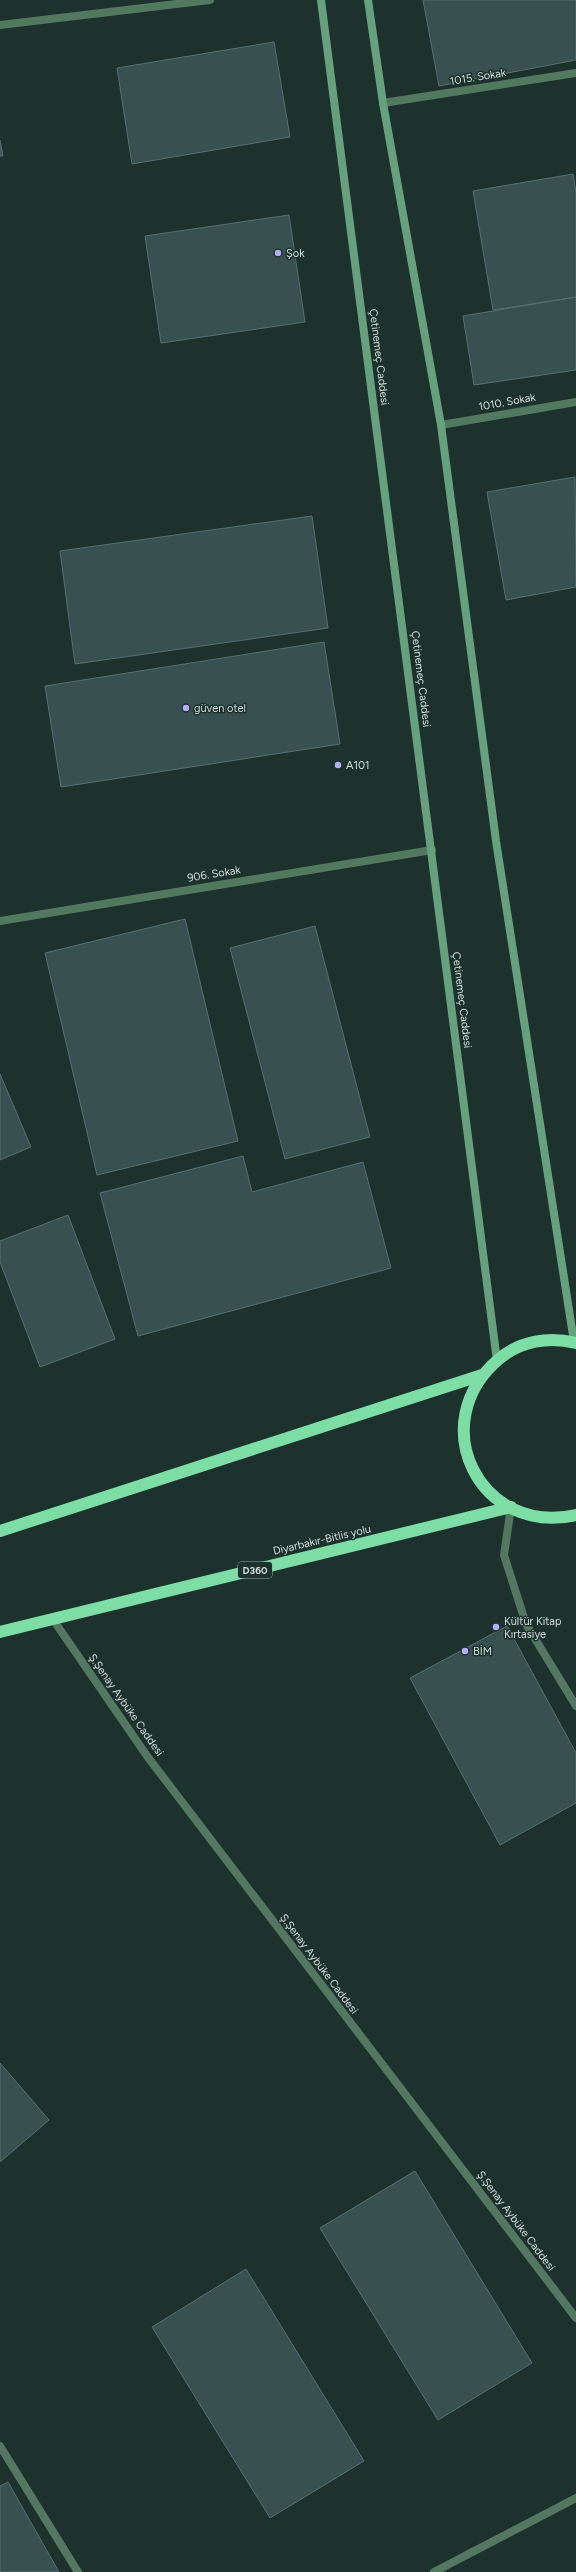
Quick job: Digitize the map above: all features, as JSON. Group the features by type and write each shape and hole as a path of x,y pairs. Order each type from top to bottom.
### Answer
{"highway":[{"path":"575,1342 564,1340 534,1341 508,1351 482,1375 470,1393 463,1421 465,1450 477,1478 498,1501 526,1516 557,1520 576,1515"},
{"path":"0,1531 482,1375"},
{"name":"Diyarbakır-Bitlis yolu","path":"0,1632 52,1618 511,1507"}],"main road":[{"name":"Çetinemeç Caddesi","path":"321,0 497,1361"},
{"path":"368,0 383,103 441,424 496,841 575,1342"}],"street":[{"path":"0,25 210,0"},
{"name":"1015. Sokak","path":"383,103 576,73"},
{"name":"1010. Sokak","path":"441,424 576,402"},
{"name":"906. Sokak","path":"0,921 432,850"},
{"path":"511,1507 504,1555 526,1624 576,1706"},
{"name":"Ş.Şenay Aybüke Caddesi","path":"52,1618 147,1756 576,2318"},
{"path":"0,2446 78,2572"},
{"path":"434,2572 576,2498"}],"building":[{"path":"423,0 576,0 576,60 439,86"},
{"path":"274,42 290,137 132,164 117,68"},
{"path":"0,140 3,156 0,156"},
{"path":"573,174 576,193 576,297 493,310 473,191"},
{"path":"289,215 305,322 161,343 145,236"},
{"path":"576,297 576,370 474,385 463,316"},
{"path":"575,477 576,587 506,600 487,492"},
{"path":"312,516 328,628 75,664 60,551"},
{"path":"324,642 340,744 61,787 45,686"},
{"path":"185,919 238,1141 97,1175 45,953"},
{"path":"315,926 370,1137 285,1159 230,948"},
{"path":"0,1074 31,1147 0,1160"},
{"path":"243,1156 252,1192 363,1162 391,1268 138,1336 100,1193"},
{"path":"68,1215 115,1339 40,1367 0,1262 0,1241"},
{"path":"507,1626 576,1753 576,1803 500,1845 410,1678"},
{"path":"0,2063 49,2120 0,2162"},
{"path":"415,2171 532,2363 438,2420 320,2228"},
{"path":"246,2269 364,2461 270,2518 152,2327"},
{"path":"8,2482 59,2572 0,2572 0,2486"}],"place":[{"name":"Şok","path":"278,253"},
{"name":"güven otel","path":"186,708"},
{"name":"A101","path":"338,765"},
{"name":"Kültür Kitap Kırtasiye","path":"496,1627"},
{"name":"BİM","path":"465,1651"}]}
